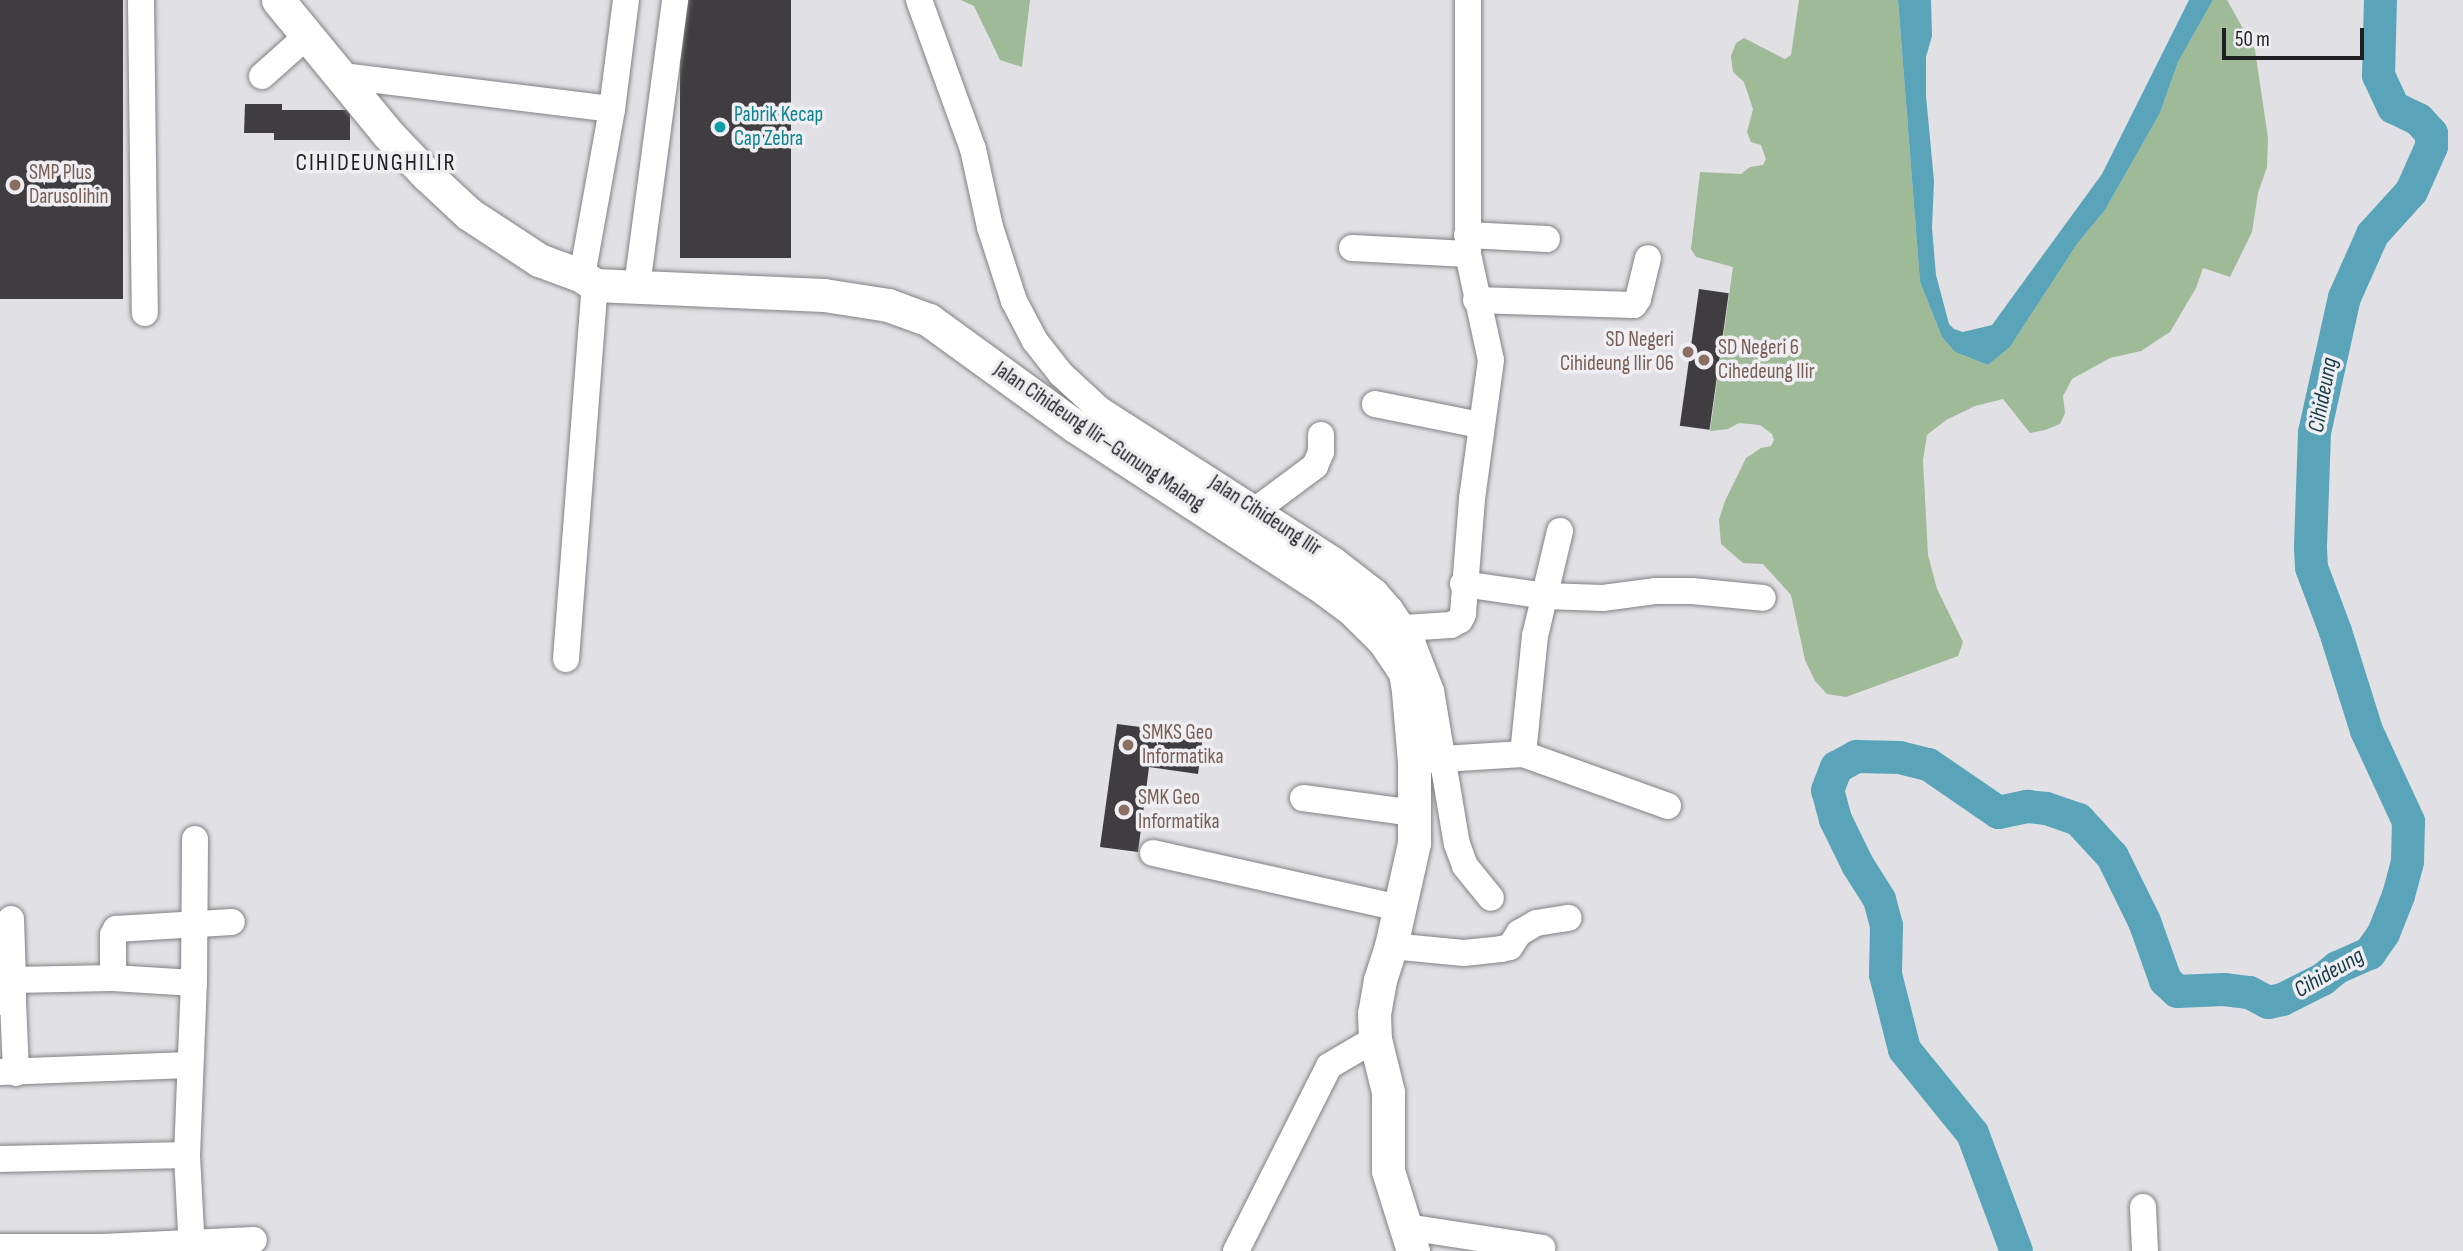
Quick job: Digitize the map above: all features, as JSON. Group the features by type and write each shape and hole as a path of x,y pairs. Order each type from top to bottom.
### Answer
{"main road":[{"name":"Jalan Cihideung Ilir–Gunung Malang","path":"278,0 388,134 469,214 539,260 589,280 637,286 824,295 888,305 945,329 1075,426 1325,589 1384,640 1405,672 1429,759 1414,813 1414,843 1400,908 1367,1043 1388,1092 1388,1171 1410,1239"}],"street":[{"path":"141,0 134,138 145,313"},
{"path":"566,659 589,280 626,0"},
{"path":"637,286 675,0"},
{"name":"Jalan Cihideung Ilir","path":"919,0 973,149 990,227 1014,302 1044,354 1100,410 1355,575 1375,592 1404,628 1431,691 1429,759 1465,866 1490,898"},
{"path":"1404,628 1437,627 1460,621 1480,425 1491,360 1476,300 1467,245 1468,0"},
{"path":"262,76 308,35"},
{"path":"343,76 612,108"},
{"path":"1352,248 1467,245 1547,239"},
{"path":"1476,300 1634,305 1638,299 1648,258"},
{"path":"1020,384 1044,354"},
{"path":"1375,404 1480,425"},
{"path":"1256,510 1315,466 1321,452 1321,435"},
{"path":"1523,754 1535,636 1560,531"},
{"path":"1463,584 1545,596 1602,598 1680,591 1763,598"},
{"path":"1429,759 1523,754 1668,806"},
{"path":"1303,797 1414,813"},
{"path":"191,1247 187,1155 194,983 195,839"},
{"path":"1153,853 1400,908"},
{"path":"1391,946 1464,953 1501,949 1510,947 1519,933 1536,923 1569,918"},
{"path":"12,919 8,1072 190,1065"},
{"path":"113,978 113,935 116,929 194,922 232,922"},
{"path":"9,994 113,978 194,983"},
{"path":"1236,1251 1329,1066 1367,1043"},
{"path":"0,1159 187,1155"},
{"path":"2143,1208 2145,1251"},
{"path":"1410,1239 1542,1248"},
{"path":"8,1249 191,1247 254,1240"}],"green space":[{"path":"961,0 1030,0 1022,67 1000,60 974,6"},
{"path":"1799,0 1898,0 1920,282 1942,337 1955,352 1988,365 2010,347 2077,244 2105,210 2160,113 2178,62 2213,0 2227,0 2255,50 2268,138 2267,167 2258,193 2252,232 2230,277 2203,268 2196,288 2170,332 2141,351 2110,358 2072,379 2063,396 2065,413 2060,424 2030,433 2003,399 1975,406 1946,420 1927,435 1923,460 1928,555 1937,589 1963,642 1958,656 1846,697 1827,694 1815,681 1805,660 1791,595 1763,564 1743,563 1721,544 1719,520 1746,458 1761,448 1771,446 1774,440 1772,434 1760,425 1739,423 1728,429 1710,431 1733,267 1696,257 1691,249 1700,172 1741,174 1750,167 1763,165 1766,159 1761,145 1751,142 1747,132 1753,109 1744,82 1733,72 1731,56 1736,43 1744,38 1785,59 1791,55"}],"water":[{"path":"1898,0 1931,0 1932,36 1926,57 1926,96 1934,181 1932,228 1936,275 1949,324 1963,332 1992,325 2102,174 2189,0 2213,0 2178,62 2160,113 2105,210 2077,244 2010,347 1988,365 1955,352 1942,337 1920,282"}],"building":[{"path":"0,0 123,0 123,299 0,299"},
{"name":"Pabrik Kecap Cap Zebra","path":"680,0 791,0 791,258 680,258"},
{"path":"245,104 282,104 282,110 350,110 350,140 274,140 274,133 244,133"},
{"name":"SD Negeri 6 Cihedeung Ilir","path":"1699,289 1729,293 1710,430 1680,426"},
{"name":"SMK Geo Informatika","path":"1117,724 1203,735 1198,774 1149,767 1138,852 1100,847"}],"waterway":[{"name":"Cihideung","path":"2016,1251 1972,1133 1904,1049 1885,974 1886,925 1879,899 1857,864 1835,819 1827,790 1836,767 1856,756 1899,757 1928,764 1998,812 2027,806 2046,808 2078,819 2112,856 2144,921 2165,980 2177,991 2223,989 2249,992 2268,1002 2282,999 2322,979 2337,967 2369,953 2383,933 2398,895 2407,861 2408,821 2366,730 2335,631 2311,567 2310,546 2314,432 2344,297 2372,234 2411,191 2431,146 2431,133 2418,119 2393,107 2378,75 2380,0"}],"place":[{"name":"Pabrik Kecap Cap Zebra","path":"720,127"},
{"name":"SMP Plus Darusolihin","path":"15,185"},
{"name":"SD Negeri Cihideung Ilir 06","path":"1688,352"},
{"name":"SD Negeri 6 Cihedeung Ilir","path":"1704,360"},
{"name":"SMKS Geo Informatika","path":"1128,745"},
{"name":"SMK Geo Informatika","path":"1124,810"}],"district":[{"name":"CIHIDEUNGHILIR","path":"376,163"}]}
